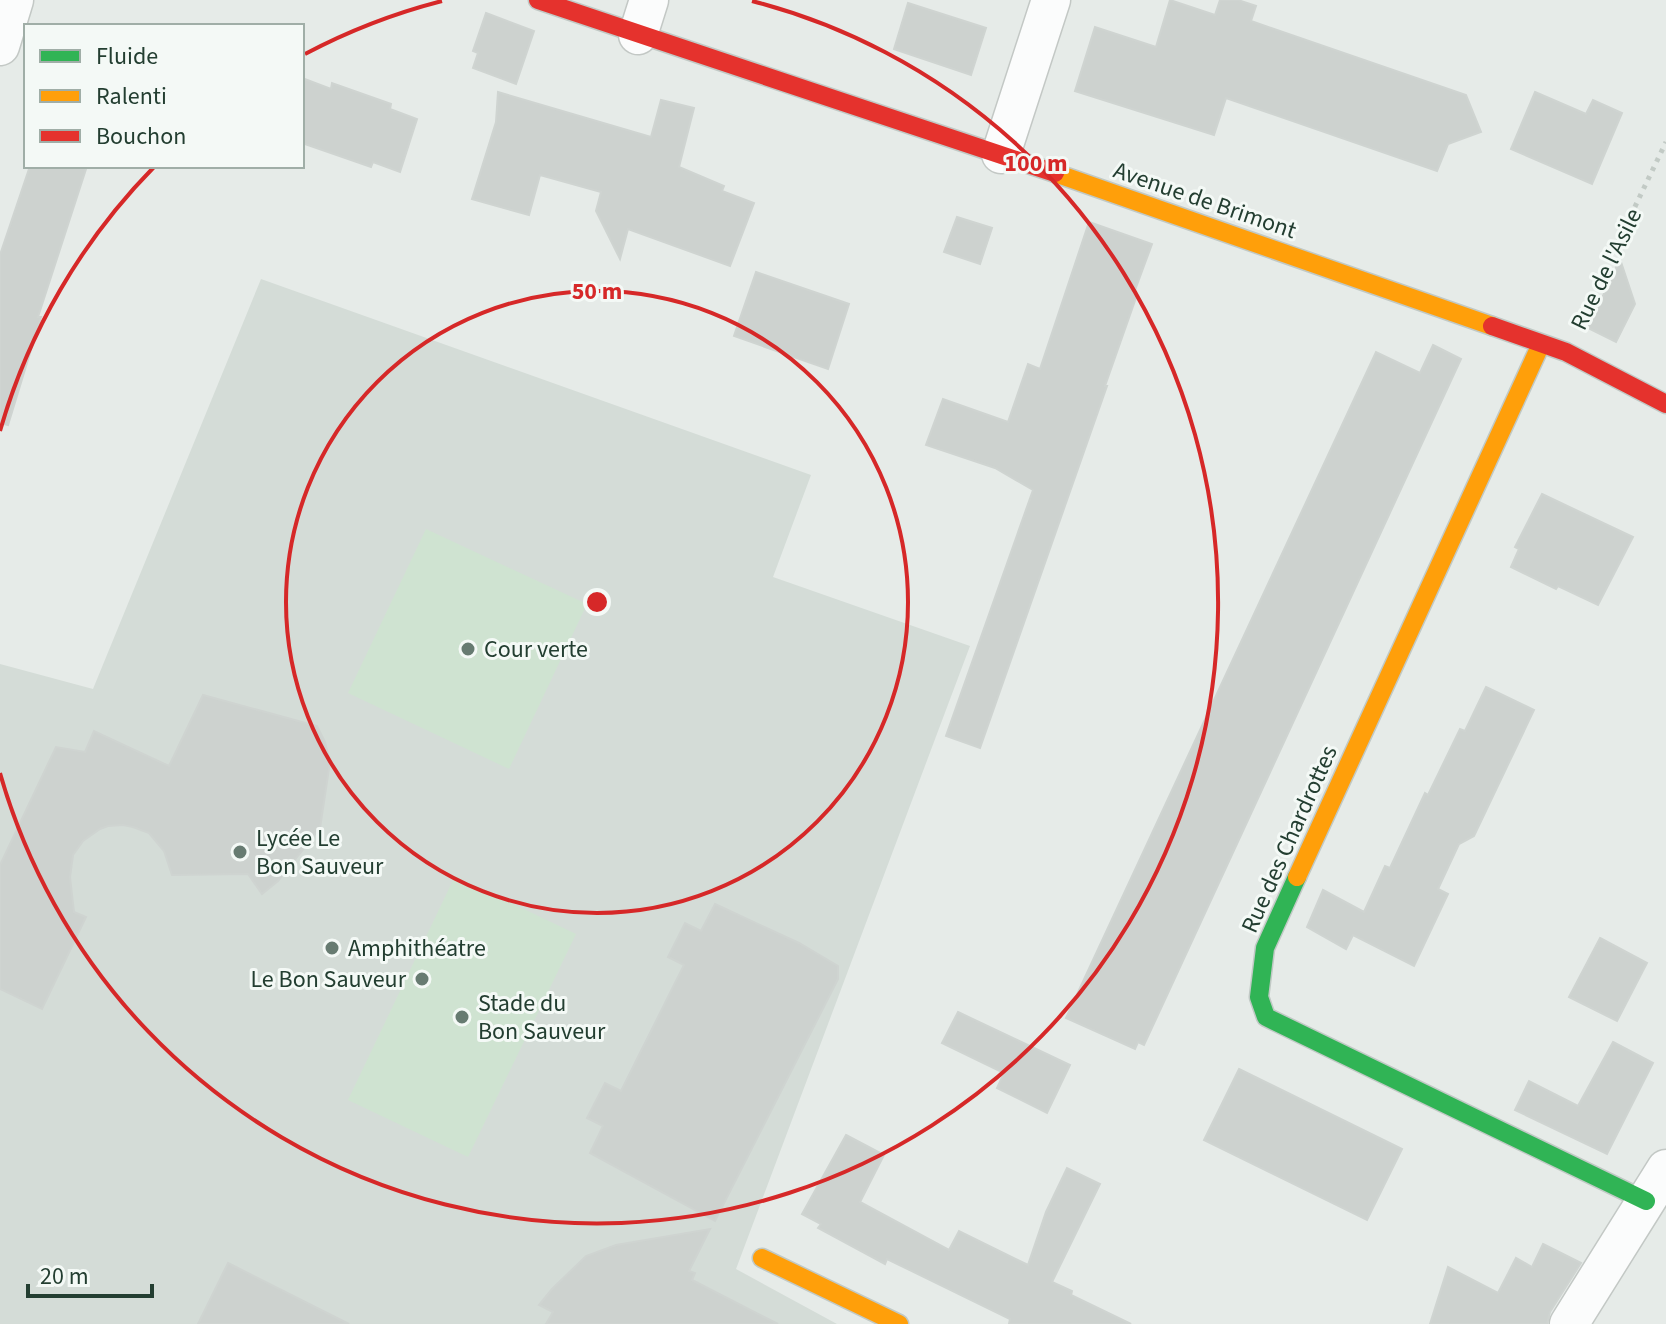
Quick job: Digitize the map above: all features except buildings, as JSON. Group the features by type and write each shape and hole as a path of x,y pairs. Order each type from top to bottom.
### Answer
{"street":[{"path":"0,46 14,0"},
{"name":"Avenue de Brimont","path":"538,0 644,17 1001,154 1566,352 1666,404"},
{"path":"1001,154 1051,0"},
{"name":"Rue des Chardrottes","path":"1541,344 1265,948 1259,997 1266,1017 1646,1201"},
{"path":"1569,1324 1666,1169"},
{"path":"762,1258 899,1324"}],"path":[{"name":"Rue de l'Asile","path":"1566,352 1666,142"}],"shaded area":[{"name":"Le Bon Sauveur","path":"261,279 811,475 773,577 970,646 736,1269 837,1324 0,1324 0,664 93,689"}],"green space":[{"name":"Cour verte","path":"426,529 587,604 509,769 348,693"},
{"name":"Stade du Bon Sauveur","path":"455,876 576,934 468,1157 348,1100"}],"traffic: fast":[{"path":"1297,877 1265,948 1259,997 1266,1017 1646,1201"}],"traffic: slow":[{"path":"1055,173 1492,326"},
{"path":"1297,877 1541,344"},
{"path":"762,1258 899,1324"}],"traffic: jam":[{"path":"538,0 1055,173"},
{"path":"1492,326 1566,352 1666,404"}],"place":[{"name":"Cour verte","path":"468,649"},
{"name":"Lycée Le Bon Sauveur","path":"240,852"},
{"name":"Amphithéatre","path":"332,948"},
{"name":"Le Bon Sauveur","path":"422,979"},
{"name":"Stade du Bon Sauveur","path":"462,1017"}]}
